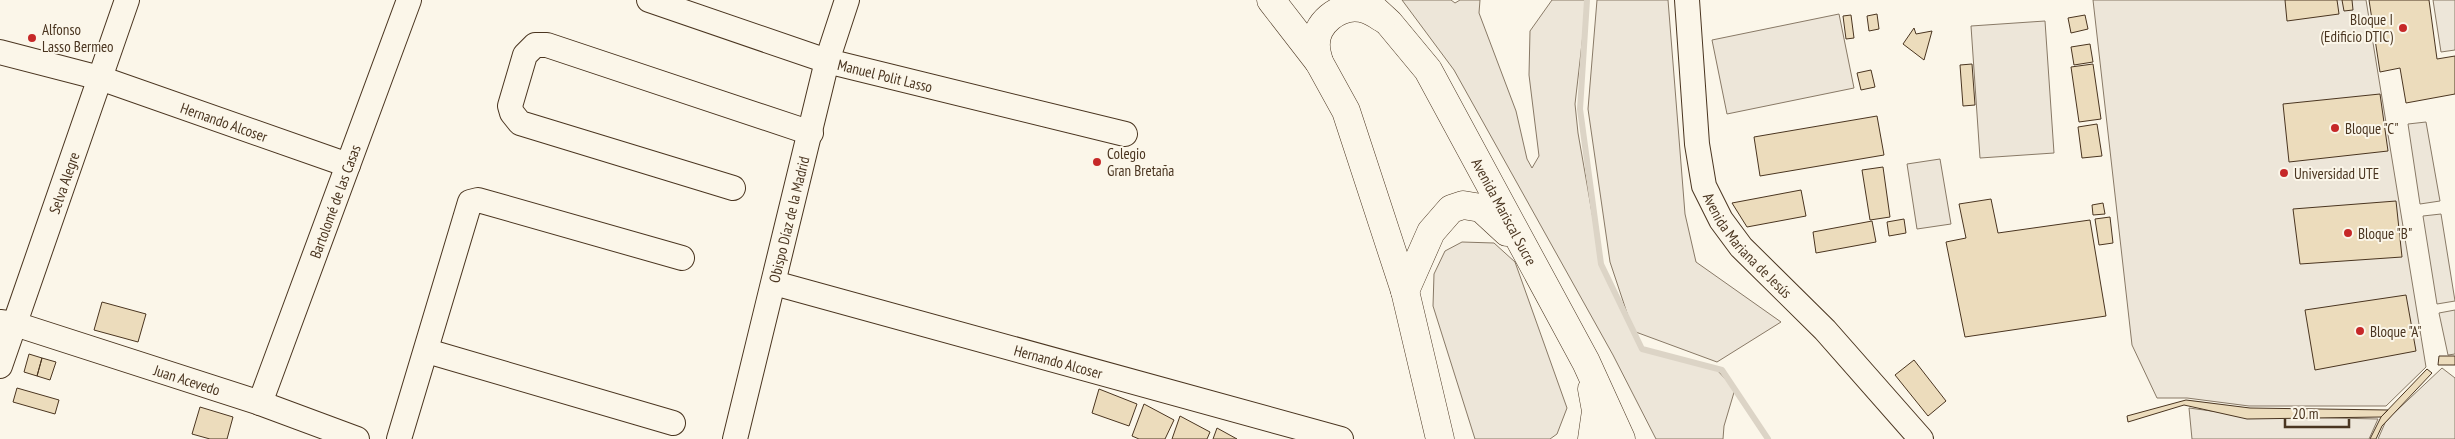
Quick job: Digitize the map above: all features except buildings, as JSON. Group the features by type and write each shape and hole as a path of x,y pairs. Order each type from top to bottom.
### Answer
{"main road":[{"path":"1271,0 1319,62 1346,111 1405,291 1439,437"},
{"name":"Avenida Mariscal Sucre","path":"1364,0 1389,23 1428,70 1586,362 1621,435"},
{"path":"1319,62 1316,46 1318,33 1334,13 1347,8 1360,7 1372,11 1389,23"},
{"path":"1405,291 1431,232 1451,209 1463,205 1481,208 1525,249"},
{"path":"1586,362 1596,411 1592,439"}],"street":[{"name":"Selva Alegre","path":"0,366 7,323 100,78 127,0"},
{"name":"Bartolomé de las Casas","path":"260,403 409,0"},
{"name":"Manuel Polit Lasso","path":"649,0 827,61 1125,134"},
{"name":"Obispo Díaz de la Madrid","path":"735,439 827,61 847,0"},
{"name":"Avenida Mariana de Jesús","path":"1687,0 1697,144 1704,186 1721,220 1741,247 1825,330 1921,439"},
{"path":"733,188 520,122 515,118 510,106 525,55 534,45 547,45 811,133"},
{"name":"Hernando Alcoser","path":"0,52 100,78 348,165"},
{"path":"399,439 427,352 468,205 474,200 682,258"},
{"name":"Hernando Alcoser","path":"774,283 1342,439"},
{"name":"Juan Acevedo","path":"7,323 260,403 357,439"},
{"path":"427,352 673,422"}],"shaded area":[{"path":"1402,0 1451,0 1455,3 1460,0 1480,0 1479,13 1516,111 1527,159 1532,168 1539,156 1529,75 1530,31 1552,0 1587,0 1575,104 1578,133 1601,264 1631,325 1610,262 1588,109 1597,0 1668,0 1685,214 1696,262 1781,322 1717,362 1633,331 1642,349 1715,368 1735,389 1724,426 1723,439 1656,439 1613,355 1454,70"},
{"name":"Universidad UTE","path":"2093,0 2366,0 2426,367 2386,406 2249,406 2187,398 2157,398 2132,345"},
{"path":"2433,0 2455,0 2455,50 2441,52"},
{"path":"1839,14 1854,88 1727,114 1712,40"},
{"path":"2045,21 2054,153 1980,158 1971,26"},
{"path":"2426,122 2440,201 2420,204 2408,124"},
{"path":"1940,159 1951,224 1917,229 1907,164"},
{"path":"2441,214 2455,301 2437,304 2423,216"},
{"path":"1462,242 1494,243 1515,262 1567,408 1557,434 1550,439 1475,439 1433,306 1434,274 1445,251"},
{"path":"2455,310 2455,354 2448,355 2439,313"},
{"path":"2442,368 2455,378 2455,439 2378,439 2385,423 2392,415"},
{"path":"2189,408 2249,416 2378,419 2369,439 2192,439"}],"waterway":[{"path":"1587,0 1580,109 1601,264 1642,349 1722,370 1768,439"}],"place":[{"name":"Bloque I (Edificio DTIC)","path":"2403,28"},
{"name":"Alfonso Lasso Bermeo","path":"32,38"},
{"name":"Bloque \"C\"","path":"2335,128"},
{"name":"Colegio Gran Bretaña","path":"1097,162"},
{"name":"Universidad UTE","path":"2284,173"},
{"name":"Bloque \"B\"","path":"2348,233"},
{"name":"Bloque \"A\"","path":"2360,331"}]}
